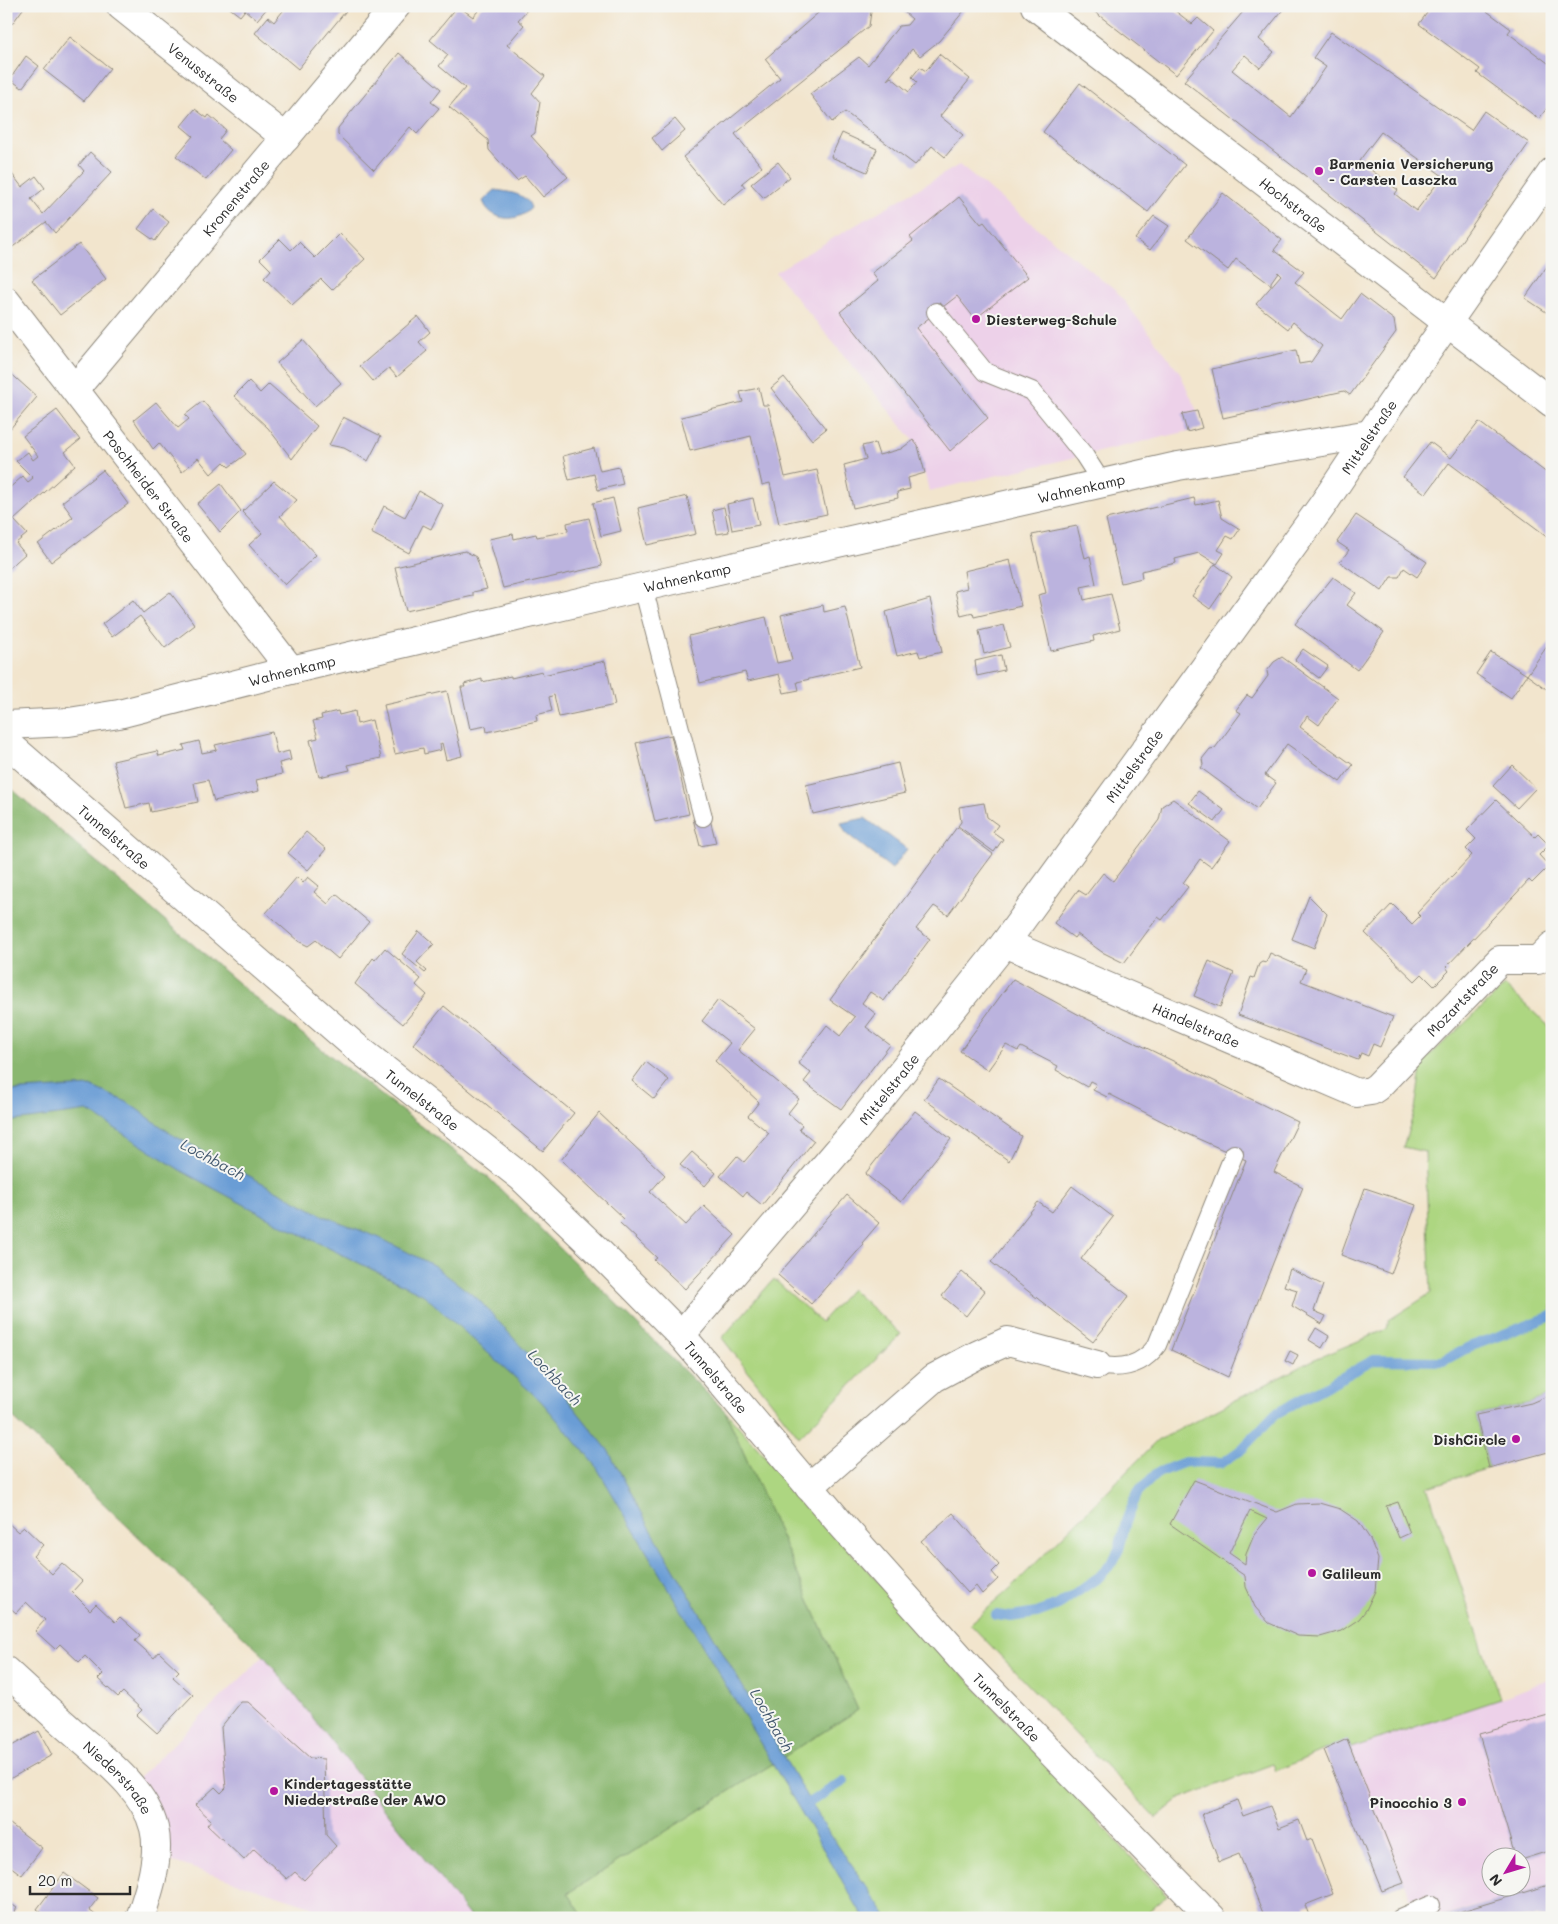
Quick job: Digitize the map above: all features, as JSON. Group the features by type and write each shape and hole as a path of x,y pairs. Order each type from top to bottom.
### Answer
{"street":[{"name":"Venusstraße","path":"121,6 286,138"},
{"name":"Kronenstraße","path":"75,389 396,6"},
{"name":"Hochstraße","path":"1035,6 1552,403"},
{"name":"Mittelstraße","path":"681,1335 854,1132 1005,942 1322,506 1446,323 1552,172"},
{"name":"Poschheider Straße","path":"6,301 291,670"},
{"name":"Wahnenkamp","path":"6,725 69,722 119,714 291,670 642,587 1102,483 1178,466 1370,434"},
{"name":"Tunnelstraße","path":"6,742 356,1047 521,1177 681,1335 809,1487 974,1672 1212,1918"},
{"name":"Händelstraße","path":"1005,942 1357,1093 1371,1091 1385,1079"},
{"name":"Mozartstraße","path":"1385,1079 1500,960 1538,960 1552,946"},
{"path":"809,1487 934,1378 1008,1341 1098,1365"},
{"name":"Niederstraße","path":"6,1671 124,1779 142,1802 154,1826 155,1848 154,1862 140,1918"}],"lane":[{"path":"936,312 985,372 1032,390 1084,455 1102,483"},
{"path":"642,587 703,817"},
{"path":"1098,1365 1116,1368 1134,1364 1145,1358 1157,1345 1234,1154"},
{"path":"1401,1918 1431,1905"}],"shaded area":[{"name":"Diesterweg-Schule","path":"959,165 1117,292 1179,371 1197,411 1202,428 929,491 918,446 775,272"},
{"path":"264,1656 471,1918 319,1918 311,1906 164,1859 136,1780"},
{"name":"Pinocchio 3","path":"1552,1678 1552,1884 1530,1890 1530,1846 1480,1846 1480,1896 1511,1896 1436,1918 1427,1895 1411,1900 1351,1748 1500,1699"}],"green space":[{"path":"6,784 253,996 490,1179 725,1411 858,1710 568,1893 584,1918 471,1918 264,1656 6,1411"},
{"path":"1505,986 1552,1029 1552,1394 1531,1403 1476,1415 1489,1468 1427,1487 1500,1699 1351,1748 1347,1740 1276,1771 1273,1764 1179,1799 1156,1818 970,1624 1012,1587 1157,1441 1315,1359 1387,1329 1389,1320 1431,1293 1425,1152 1403,1147 1415,1109 1421,1069 1427,1058"},
{"path":"774,1279 821,1322 851,1289 901,1334 799,1437 722,1338"},
{"path":"725,1411 814,1512 1167,1896 1142,1918 584,1918 568,1893 858,1710"}],"water":[{"path":"495,190 521,196 526,199 531,208 525,213 512,218 505,218 492,213 483,201"},
{"path":"865,818 907,849 892,869 846,833 841,823"},
{"name":"Lochbach","path":"90,1086 127,1102 173,1135 324,1216 380,1238 433,1265 478,1299 555,1384 608,1450 648,1524 821,1821 888,1918 864,1918 594,1463 541,1401 424,1295 286,1227 183,1172 88,1111 6,1122 6,1091"}],"building":[{"path":"6,6 25,6 12,24 10,21 6,26"},
{"path":"227,6 269,6 257,20 245,10 240,16"},
{"path":"287,6 350,6 298,69 255,33 268,17 274,22"},
{"path":"458,6 473,17 482,6 522,6 527,10 518,20 524,25 507,45 545,76 532,93 540,102 535,133 531,136 568,177 543,197 525,176 517,181 489,150 488,140 449,107 465,88 439,66 448,55 430,40"},
{"path":"826,6 871,6 868,8 871,12 869,26 735,134 762,167 742,183 745,187 723,205 683,157 780,78 765,59"},
{"path":"897,6 968,6 939,41 920,56 912,49 887,80 891,77 909,92 917,82 912,77 920,67 926,71 939,54 970,79 940,116 963,135 945,157 932,146 915,165 845,112 832,122 810,94 859,57 868,65 899,26 907,25 912,19"},
{"path":"1087,6 1169,6 1192,24 1198,18 1213,31 1176,75"},
{"path":"1248,6 1286,6 1259,39 1274,52 1260,68 1245,55 1232,70 1291,117 1326,67 1313,58 1331,32 1471,130 1484,111 1529,143 1436,278 1184,81","holes":["1381,132 1443,176 1416,211 1395,194 1398,190 1359,161"]},
{"path":"1432,6 1480,6 1511,29 1508,33 1552,66 1552,101 1539,119 1477,73 1480,69 1419,24"},
{"path":"70,37 110,68 84,101 44,70"},
{"path":"399,53 441,89 431,102 439,108 417,134 410,127 374,170 338,135 338,128"},
{"path":"26,56 39,66 22,88 10,79"},
{"path":"1080,83 1185,165 1148,212 1043,132"},
{"path":"195,109 207,118 209,115 226,130 219,139 231,150 206,180 176,156 193,136 181,126"},
{"path":"675,119 685,131 662,151 652,138"},
{"path":"842,133 877,149 867,172 831,157"},
{"path":"90,152 112,172 55,233 46,222 6,252 6,173 9,170 22,187 36,176 45,188 31,199 43,214 84,171 79,165"},
{"path":"778,162 790,177 764,198 751,184"},
{"path":"1223,193 1282,240 1274,250 1304,272 1295,282 1342,319 1360,294 1394,320 1396,332 1350,395 1344,391 1223,418 1212,369 1296,350 1299,364 1311,362 1322,346 1293,322 1288,329 1256,304 1281,275 1278,272 1271,285 1236,259 1228,270 1187,239"},
{"path":"959,197 981,224 984,222 1028,277 975,319 957,296 916,328 988,418 950,451 840,312 878,281 872,273 913,241 910,237"},
{"path":"153,209 169,222 155,241 138,229"},
{"path":"1154,216 1169,226 1150,250 1135,239"},
{"path":"340,233 365,259 332,290 321,279 292,305 264,278 271,270 260,259 280,239 291,250 299,242 315,258"},
{"path":"79,244 106,279 60,315 32,280"},
{"path":"1552,259 1552,316 1525,298"},
{"path":"418,316 430,332 419,342 427,351 397,377 389,368 373,381 360,366"},
{"path":"303,340 341,383 315,406 277,363"},
{"path":"6,369 37,397 9,430 6,427"},
{"path":"784,377 826,429 812,440 771,388"},
{"path":"249,381 260,393 269,384 317,426 292,459 268,428 234,396"},
{"path":"759,388 763,405 768,405 785,477 817,470 827,514 779,524 770,483 762,485 751,436 690,451 681,417 743,402 740,392"},
{"path":"203,401 246,454 229,467 224,462 211,474 198,458 182,472 159,443 153,449 134,420 156,402 178,428 189,419 185,415"},
{"path":"57,410 80,440 65,452 75,465 14,520 27,534 16,543 25,554 7,570 6,491 23,476 28,482 33,478 16,461 28,452 33,460 38,456 23,436"},
{"path":"1197,411 1202,428 1187,432 1182,414"},
{"path":"343,417 381,436 368,461 344,448 329,445"},
{"path":"1479,422 1552,477 1552,540 1449,463 1426,494 1403,477 1430,442 1451,458"},
{"path":"913,440 918,446 925,473 908,478 910,489 897,492 898,498 853,508 844,465 866,459 862,446 875,443 879,455 901,449"},
{"path":"594,448 600,471 619,467 623,484 598,490 594,474 569,480 563,456"},
{"path":"103,470 128,504 51,562 38,544 73,517 62,502"},
{"path":"274,481 297,500 280,516 316,555 285,585 249,545 262,533 242,512"},
{"path":"221,484 241,511 220,532 197,504"},
{"path":"419,491 443,505 431,529 423,525 409,553 371,533 384,506 405,517"},
{"path":"687,496 696,534 647,545 638,508"},
{"path":"613,498 621,531 601,536 593,503"},
{"path":"753,498 759,525 732,530 727,504"},
{"path":"1194,498 1196,505 1218,500 1222,518 1240,529 1233,539 1227,536 1218,550 1224,553 1217,564 1199,553 1175,559 1176,563 1141,571 1142,578 1121,583 1106,519"},
{"path":"724,507 729,532 717,534 712,510"},
{"path":"1356,515 1427,562 1417,577 1404,568 1399,577 1391,577 1382,591 1340,562 1349,550 1337,542"},
{"path":"589,518 602,566 503,588 489,539 513,534 514,539 536,534 537,537 568,531 567,523"},
{"path":"1077,526 1085,558 1090,556 1096,584 1081,587 1084,600 1111,594 1120,629 1093,636 1094,641 1051,651 1038,595 1046,593 1032,535"},
{"path":"465,551 476,557 487,589 473,592 473,596 406,611 395,567"},
{"path":"1010,560 1021,606 974,617 973,613 961,616 955,591 967,588 964,571"},
{"path":"1215,564 1232,577 1210,609 1192,596"},
{"path":"1333,577 1356,593 1347,605 1384,632 1357,670 1295,624"},
{"path":"170,592 195,625 165,648 140,616 112,637 102,624 133,600 143,613"},
{"path":"930,599 942,652 920,657 918,651 897,656 886,612"},
{"path":"823,605 824,612 845,607 860,667 797,682 799,690 784,693 779,674 748,681 745,672 700,683 689,636 766,617 777,663 792,660 781,615"},
{"path":"1004,625 1010,647 984,654 979,631"},
{"path":"1552,639 1552,687 1549,691 1527,675"},
{"path":"1303,649 1328,666 1319,678 1295,660"},
{"path":"1491,652 1527,675 1511,698 1476,674"},
{"path":"1001,655 1004,670 977,676 975,661"},
{"path":"1282,657 1338,698 1319,725 1307,716 1300,727 1353,765 1340,782 1287,744 1265,775 1276,783 1257,809 1201,768 1203,765 1202,759 1210,749 1215,748 1241,713 1236,710 1247,695 1252,698 1268,676 1267,671 1274,662"},
{"path":"605,661 615,705 559,717 554,695 549,697 552,711 536,715 537,721 487,732 486,726 470,729 461,687 465,687 464,684 482,679 482,682 542,671 543,675"},
{"path":"447,691 462,756 446,760 442,743 440,744 441,750 424,754 423,748 395,754 384,705"},
{"path":"338,711 339,715 355,711 357,724 372,720 381,758 348,765 350,770 319,777 310,740 318,738 313,721 322,719 321,715"},
{"path":"272,732 277,754 289,751 291,760 279,763 282,774 256,780 259,791 214,801 208,780 194,783 198,802 151,812 149,803 126,808 113,761 157,751 159,756 185,750 183,745 199,741 202,753 217,750 215,745"},
{"path":"671,735 689,814 655,822 636,743"},
{"path":"898,763 905,793 813,814 806,785"},
{"path":"1512,765 1536,788 1517,808 1493,786"},
{"path":"1198,791 1224,810 1215,822 1189,803"},
{"path":"1173,799 1230,841 1211,867 1200,859 1183,883 1188,887 1162,920 1158,917 1124,963 1102,952 1077,934 1074,938 1054,923 1078,890 1086,895 1103,873 1113,881 1159,820 1162,806"},
{"path":"1496,800 1535,837 1538,834 1549,845 1539,855 1549,866 1532,883 1529,880 1446,967 1449,971 1434,986 1422,974 1415,981 1365,933 1392,904 1412,924 1420,916 1417,913 1472,855 1466,849 1476,839 1467,830"},
{"path":"984,803 987,817 998,825 993,832 1003,839 994,852 958,826 961,822 959,807"},
{"path":"709,815 716,843 700,846 693,819"},
{"path":"957,827 993,854 948,915 934,906 916,929 930,939 884,1001 870,992 862,1003 876,1014 866,1027 890,1045 841,1109 804,1082 811,1073 798,1063 827,1025 840,1036 855,1017 830,1000"},
{"path":"306,832 326,849 308,870 288,853"},
{"path":"297,877 303,883 308,877 319,886 314,892 328,904 336,894 369,922 338,959 316,940 308,946 298,941 266,913"},
{"path":"1309,896 1327,914 1314,948 1292,939"},
{"path":"419,931 434,944 417,962 427,971 425,973 402,954"},
{"path":"385,948 421,979 416,985 427,995 403,1024 355,984 373,958 375,960"},
{"path":"1270,953 1306,969 1301,981 1393,1017 1380,1047 1373,1044 1368,1056 1361,1053 1358,1060 1238,1015 1251,977 1254,978 1259,964 1262,962 1266,963"},
{"path":"1209,961 1234,973 1220,1007 1194,996"},
{"path":"1013,979 1083,1017 1298,1122 1274,1172 1303,1187 1228,1377 1171,1350 1246,1160 1185,1133 1109,1094 1107,1097 1093,1090 1096,1084 1090,1081 1087,1087 1056,1070 1058,1066 1021,1047 1018,1051 1006,1045 988,1070 960,1051"},
{"path":"718,1000 755,1029 738,1050 799,1099 788,1113 802,1125 799,1129 814,1141 762,1205 746,1192 743,1196 720,1176 737,1156 744,1162 769,1133 748,1116 759,1102 715,1061 730,1043 702,1021"},
{"path":"444,1006 574,1113 543,1151 413,1044"},
{"path":"646,1062 669,1080 654,1099 632,1081"},
{"path":"939,1079 1021,1136 1009,1161 924,1099"},
{"path":"915,1111 951,1139 901,1202 865,1174"},
{"path":"599,1113 665,1175 650,1192 686,1225 704,1206 735,1235 685,1289 654,1260 657,1258 620,1223 624,1219 561,1160"},
{"path":"692,1152 716,1173 705,1186 680,1165"},
{"path":"1072,1186 1113,1217 1081,1259 1129,1296 1093,1342 991,1262 1038,1202 1052,1212"},
{"path":"1365,1188 1416,1205 1391,1274 1341,1255"},
{"path":"847,1195 879,1223 862,1243 864,1244 811,1304 778,1275"},
{"path":"1290,1269 1323,1285 1314,1311 1326,1316 1322,1324 1292,1306 1297,1290 1284,1286"},
{"path":"962,1272 985,1291 966,1316 942,1296"},
{"path":"1316,1328 1329,1336 1322,1348 1309,1340"},
{"path":"1290,1351 1298,1355 1293,1365 1285,1361"},
{"path":"1552,1394 1552,1451 1489,1468 1476,1415 1531,1403"},
{"name":"Galileum","path":"1194,1480 1277,1512 1297,1504 1319,1503 1340,1509 1358,1521 1370,1539 1378,1559 1375,1591 1366,1610 1359,1619 1341,1631 1320,1637 1298,1636 1269,1623 1255,1607 1246,1587 1245,1576 1170,1524","holes":["1250,1511 1267,1519 1254,1535 1246,1554 1245,1564 1229,1553"]},
{"path":"1398,1502 1410,1533 1399,1538 1386,1506"},
{"path":"953,1513 999,1565 992,1572 998,1579 982,1594 976,1586 968,1593 921,1541"},
{"path":"6,1521 18,1532 24,1527 43,1545 33,1556 52,1574 62,1563 82,1581 72,1592 90,1610 96,1604 115,1622 120,1617 140,1635 135,1641 154,1658 159,1652 179,1671 173,1677 193,1695 157,1733 137,1715 142,1710 123,1692 118,1697 98,1679 103,1674 85,1656 79,1662 60,1644 55,1649 35,1631 45,1620 26,1602 16,1613 6,1604"},
{"name":"Kindertagesstätte Niederstraße der AWO","path":"241,1702 248,1702 310,1758 324,1759 326,1835 336,1846 304,1880 295,1872 287,1879 254,1849 244,1860 207,1825 211,1820 195,1805 215,1787 221,1793 226,1788 221,1727"},
{"path":"1552,1714 1552,1850 1530,1857 1530,1846 1512,1846 1479,1734"},
{"path":"39,1731 52,1755 6,1781 6,1749"},
{"path":"1347,1739 1404,1883 1382,1891 1324,1750"},
{"path":"1237,1800 1243,1816 1270,1806 1279,1828 1299,1820 1307,1841 1312,1839 1333,1894 1305,1905 1310,1918 1265,1918 1239,1854 1219,1862 1201,1814"},
{"path":"6,1821 42,1848 22,1875 6,1863"},
{"path":"64,1873 98,1898 89,1910 99,1918 48,1918 37,1909"},
{"path":"1552,1884 1552,1918 1442,1918 1512,1896 1530,1896 1530,1891"},
{"path":"6,1894 10,1897 7,1901 17,1908 10,1918 6,1918"}],"waterway":[{"path":"996,1615 1011,1617 1037,1613 1058,1605 1099,1577 1112,1563 1119,1549 1126,1521 1138,1492 1157,1473 1185,1462 1222,1463 1242,1449 1275,1414 1374,1360 1443,1361 1469,1347 1552,1316"},
{"path":"805,1805 844,1781"}],"place":[{"name":"Barmenia Versicherung - Carsten Lasczka","path":"1319,171"},
{"name":"Diesterweg-Schule","path":"976,319"},
{"name":"DishCircle","path":"1516,1439"},
{"name":"Galileum","path":"1312,1573"},
{"name":"Kindertagesstätte Niederstraße der AWO","path":"274,1791"},
{"name":"Pinocchio 3","path":"1462,1802"}]}
